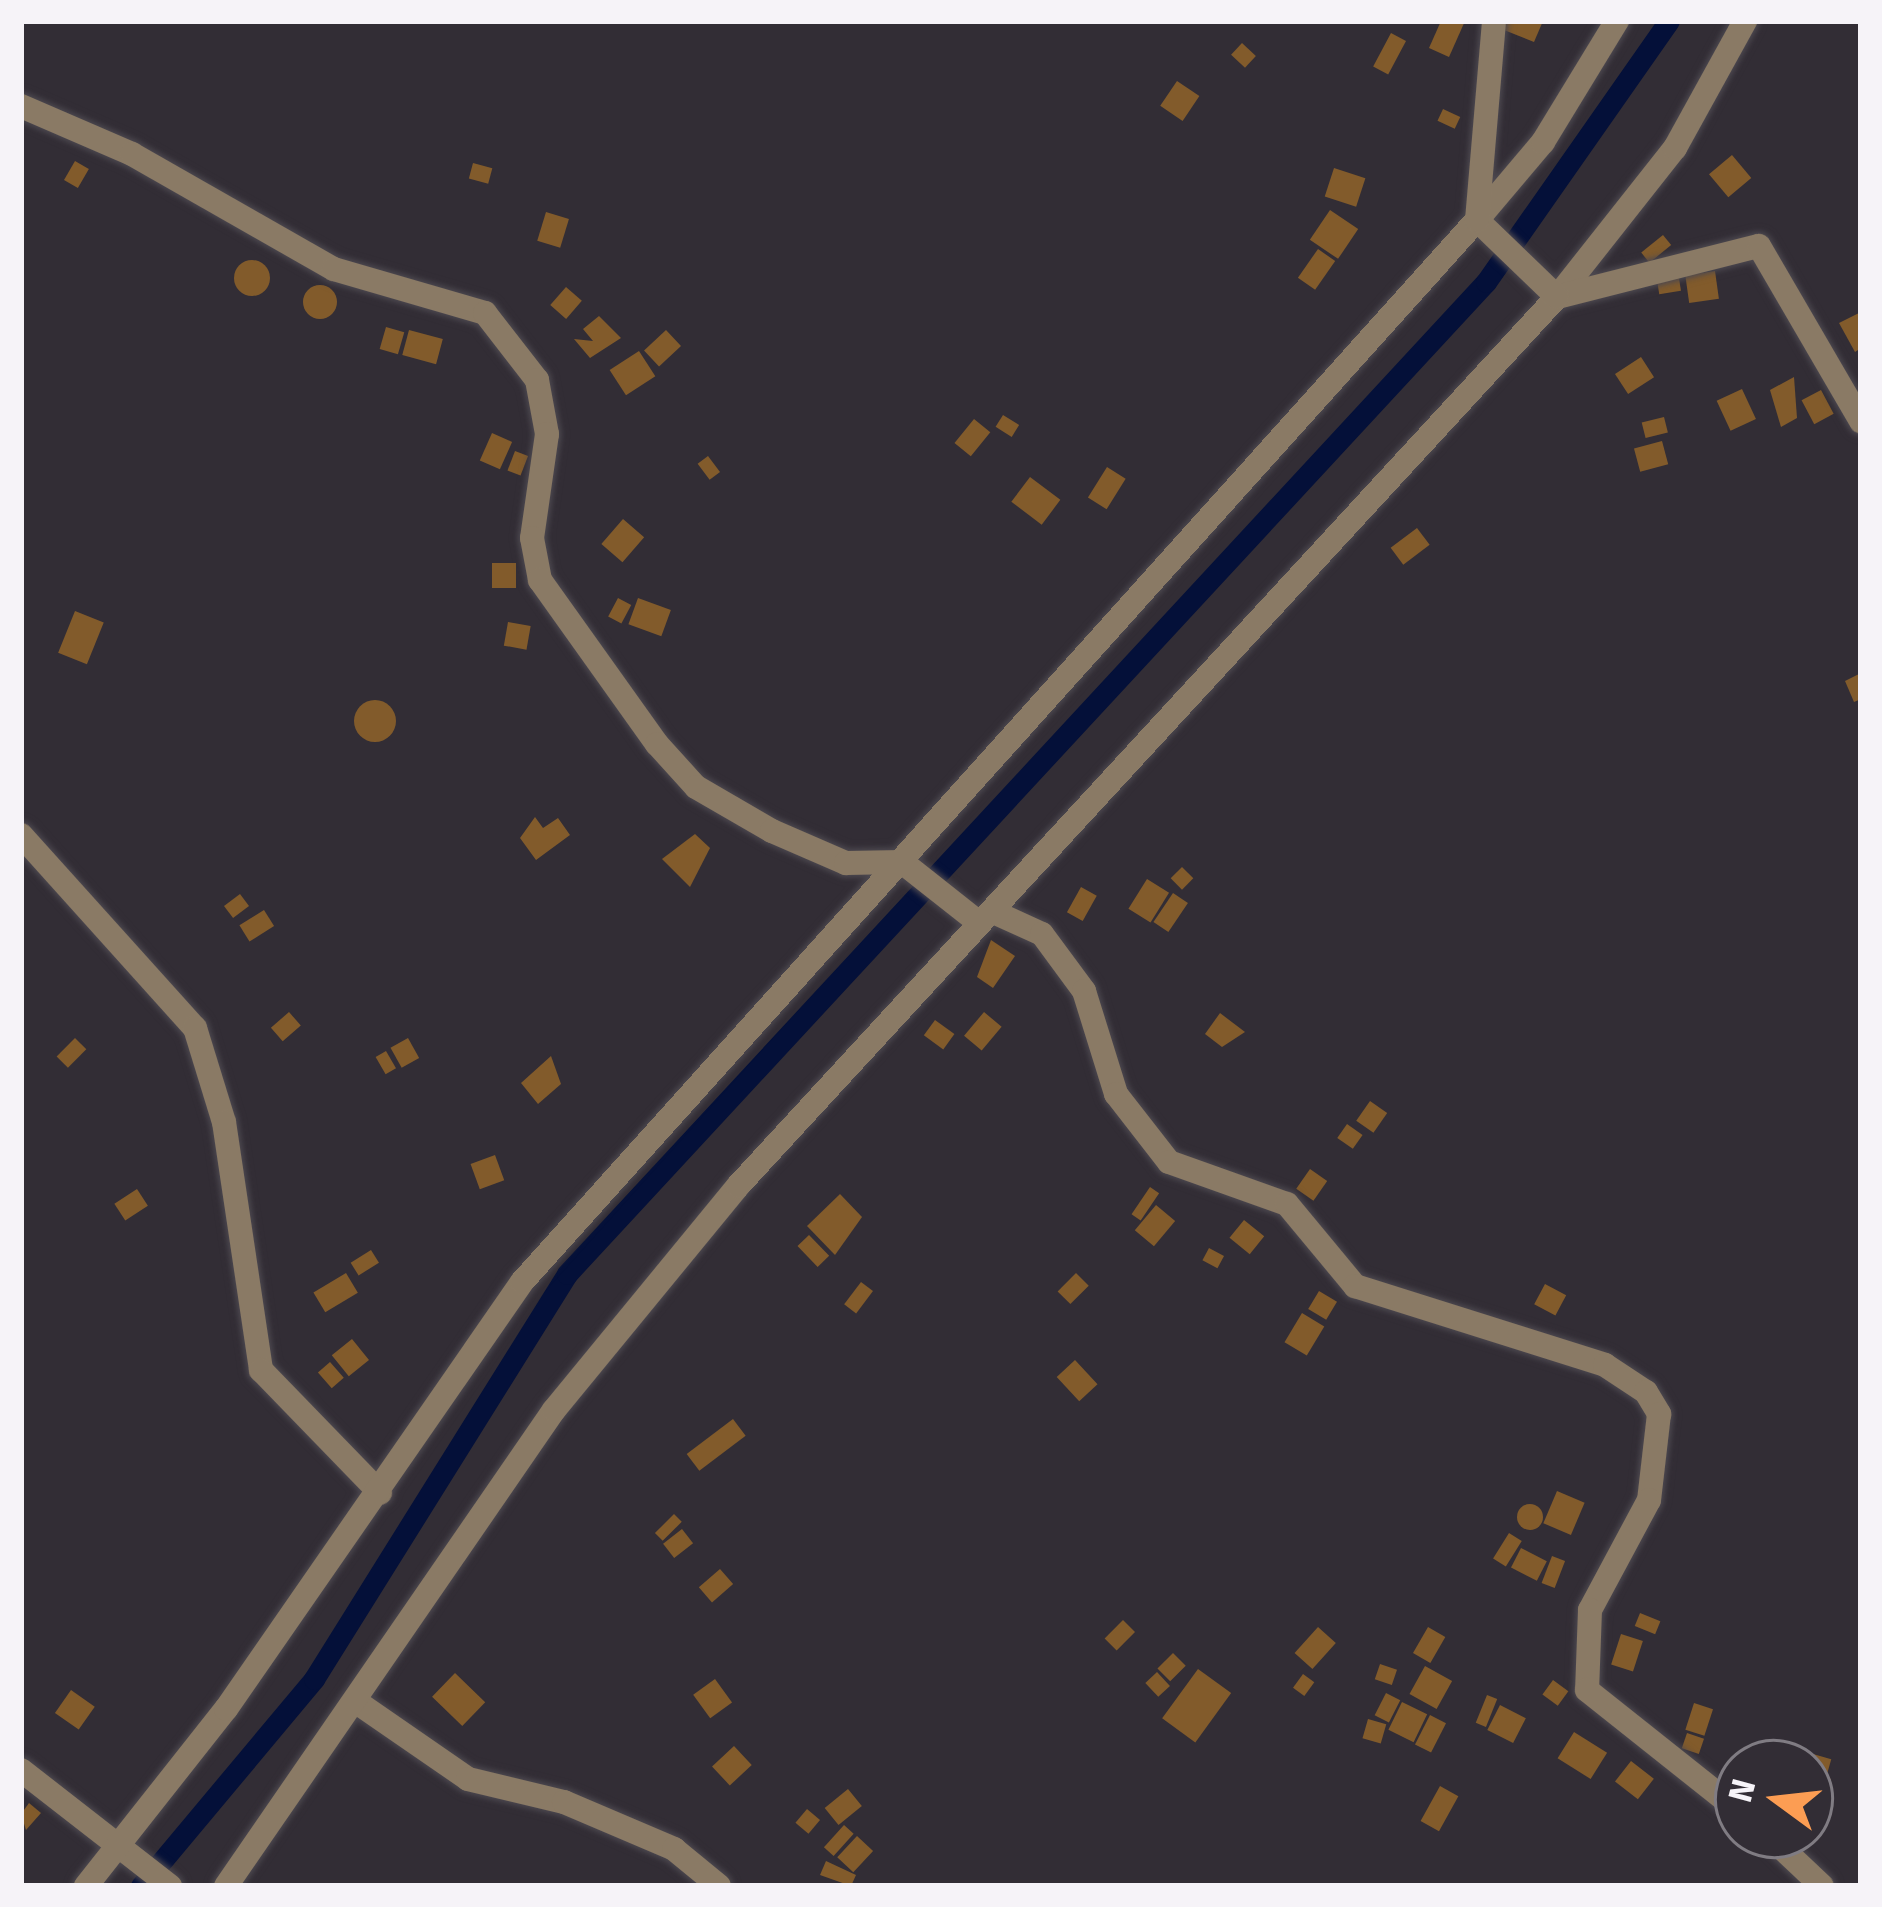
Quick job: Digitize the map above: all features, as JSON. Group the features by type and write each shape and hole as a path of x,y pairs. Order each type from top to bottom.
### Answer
{"street":[{"path":"1494,21 1477,220 1549,291"},
{"path":"86,1886 123,1843 380,1492 522,1282 799,963 902,862 1477,220 1544,142 1617,21"},
{"path":"226,1886 358,1703 554,1410 988,918 1037,856 1675,148 1745,21"},
{"path":"21,106 132,154 334,269 484,313 537,380 547,434 533,517 540,580 602,673 696,787 846,863 902,862 988,918 1042,934 1084,991 1116,1094 1169,1162 1286,1204 1355,1286 1605,1365 1646,1392 1659,1414 1649,1500 1590,1610 1587,1690 1714,1791"},
{"path":"1549,291 1759,246 1861,421"},
{"path":"21,835 195,1028 224,1122 261,1370 380,1492"},
{"path":"358,1703 468,1779 564,1802 674,1849 718,1886"},
{"path":"21,1770 123,1843 170,1886"},
{"path":"1793,1859 1822,1886"}],"building":[{"path":"1441,21 1465,21 1449,57 1429,48"},
{"path":"1507,21 1543,21 1534,42 1504,30"},
{"path":"1391,33 1406,41 1388,75 1373,67"},
{"path":"1242,43 1256,56 1245,68 1231,55"},
{"path":"1177,81 1199,96 1183,121 1160,106"},
{"path":"1443,109 1460,117 1455,129 1438,121"},
{"path":"1732,155 1751,178 1728,197 1709,174"},
{"path":"75,161 89,169 78,188 64,180"},
{"path":"473,163 492,168 488,184 469,178"},
{"path":"1334,168 1365,178 1356,207 1325,197"},
{"path":"1330,210 1358,229 1338,259 1310,240"},
{"path":"546,212 569,219 560,248 537,241"},
{"path":"1663,235 1671,245 1649,263 1641,253"},
{"path":"1318,249 1335,261 1315,290 1298,278"},
{"path":"252,260 264,266 270,278 264,290 252,296 240,290 234,278 240,266"},
{"path":"1715,271 1719,299 1689,303 1685,275"},
{"path":"1678,272 1681,291 1659,294 1656,275"},
{"path":"320,285 332,290 337,302 332,314 320,319 308,314 303,302 308,290"},
{"path":"566,287 582,301 566,319 550,305"},
{"path":"1861,312 1861,348 1855,352 1839,323"},
{"path":"599,316 621,338 590,358 574,339 593,341 583,329"},
{"path":"386,327 404,332 398,354 380,349"},
{"path":"409,330 443,339 436,364 402,355"},
{"path":"666,330 681,346 659,367 644,350"},
{"path":"639,351 655,376 626,395 610,370"},
{"path":"1641,357 1654,377 1628,394 1615,374"},
{"path":"1794,377 1797,418 1781,427 1770,390"},
{"path":"1742,389 1756,419 1731,431 1717,401"},
{"path":"1821,390 1834,414 1814,424 1802,400"},
{"path":"1003,415 1019,425 1012,437 996,427"},
{"path":"1664,417 1668,433 1646,438 1642,423"},
{"path":"974,419 990,432 971,456 954,443"},
{"path":"492,433 512,442 500,469 480,460"},
{"path":"1662,441 1668,464 1640,472 1634,449"},
{"path":"515,451 528,456 521,476 507,471"},
{"path":"708,456 720,472 710,480 698,464"},
{"path":"1107,467 1126,479 1107,509 1088,498"},
{"path":"1030,477 1060,500 1042,525 1011,502"},
{"path":"623,519 644,537 622,562 601,544"},
{"path":"1417,528 1430,545 1403,565 1391,548"},
{"path":"492,563 516,563 516,588 492,588"},
{"path":"618,598 631,605 621,624 608,617"},
{"path":"638,598 671,610 661,636 628,624"},
{"path":"75,611 104,623 87,664 58,653"},
{"path":"508,622 531,626 526,650 504,646"},
{"path":"1861,673 1861,699 1854,702 1845,681"},
{"path":"375,700 390,706 396,721 390,736 375,742 360,736 354,721 360,706"},
{"path":"535,817 543,828 558,818 570,835 536,860 520,838"},
{"path":"695,834 710,848 690,887 662,859"},
{"path":"1182,867 1193,878 1182,890 1171,878"},
{"path":"1147,879 1169,893 1151,922 1128,909"},
{"path":"1081,887 1097,896 1083,921 1067,912"},
{"path":"1173,893 1188,903 1168,932 1153,922"},
{"path":"240,894 249,906 233,918 224,906"},
{"path":"264,910 274,926 249,941 239,925"},
{"path":"991,940 1015,956 993,988 977,977"},
{"path":"289,1012 301,1026 283,1041 271,1028"},
{"path":"984,1012 1002,1027 982,1051 964,1036"},
{"path":"1220,1013 1245,1032 1222,1047 1205,1034"},
{"path":"935,1020 954,1034 943,1049 924,1035"},
{"path":"75,1038 86,1049 68,1068 57,1056"},
{"path":"408,1038 419,1058 402,1068 391,1048"},
{"path":"386,1051 396,1068 386,1074 376,1057"},
{"path":"551,1056 561,1084 538,1104 521,1083"},
{"path":"1370,1101 1387,1113 1373,1133 1356,1121"},
{"path":"1347,1124 1363,1135 1353,1149 1337,1138"},
{"path":"495,1155 504,1180 480,1189 471,1164"},
{"path":"1310,1169 1327,1181 1313,1201 1296,1189"},
{"path":"1150,1187 1159,1193 1141,1221 1132,1214"},
{"path":"137,1189 148,1206 125,1220 114,1204"},
{"path":"840,1194 862,1217 835,1255 807,1226"},
{"path":"1156,1205 1175,1221 1154,1246 1135,1230"},
{"path":"1244,1220 1264,1236 1250,1254 1230,1238"},
{"path":"809,1235 829,1256 818,1267 797,1246"},
{"path":"1209,1248 1224,1256 1217,1268 1202,1260"},
{"path":"371,1250 379,1263 359,1275 351,1263"},
{"path":"346,1273 358,1293 325,1312 313,1293"},
{"path":"1076,1273 1089,1286 1070,1304 1058,1291"},
{"path":"861,1282 873,1291 856,1313 844,1304"},
{"path":"1545,1284 1566,1295 1555,1316 1534,1304"},
{"path":"1319,1291 1337,1302 1326,1320 1308,1309"},
{"path":"1302,1313 1324,1326 1307,1356 1284,1342"},
{"path":"352,1339 369,1360 349,1376 332,1355"},
{"path":"1075,1360 1098,1384 1079,1401 1057,1377"},
{"path":"330,1362 344,1378 332,1388 318,1372"},
{"path":"733,1419 746,1436 699,1471 687,1454"},
{"path":"1557,1491 1585,1503 1571,1535 1543,1523"},
{"path":"1530,1504 1543,1517 1530,1530 1517,1517"},
{"path":"674,1514 682,1522 663,1541 655,1533"},
{"path":"682,1529 693,1543 674,1558 663,1544"},
{"path":"1509,1533 1522,1541 1506,1566 1493,1558"},
{"path":"1521,1548 1547,1561 1537,1581 1511,1568"},
{"path":"1552,1556 1565,1561 1555,1588 1542,1583"},
{"path":"720,1569 733,1584 712,1602 699,1587"},
{"path":"1640,1613 1660,1621 1655,1634 1635,1626"},
{"path":"1123,1620 1135,1632 1117,1650 1105,1638"},
{"path":"1318,1627 1336,1643 1312,1669 1295,1653"},
{"path":"1428,1627 1445,1637 1430,1663 1413,1653"},
{"path":"1621,1634 1643,1641 1633,1672 1611,1664"},
{"path":"1173,1653 1186,1666 1170,1681 1157,1669"},
{"path":"1380,1664 1397,1670 1392,1685 1375,1679"},
{"path":"1425,1666 1452,1681 1437,1709 1409,1694"},
{"path":"1198,1669 1231,1693 1195,1742 1162,1718"},
{"path":"1157,1672 1170,1686 1158,1697 1145,1683"},
{"path":"455,1673 485,1702 462,1726 432,1697"},
{"path":"1303,1674 1314,1682 1304,1696 1293,1688"},
{"path":"715,1679 732,1702 710,1718 693,1695"},
{"path":"1553,1680 1568,1691 1558,1706 1542,1695"},
{"path":"71,1690 95,1707 79,1730 55,1713"},
{"path":"1386,1693 1400,1700 1389,1723 1375,1715"},
{"path":"1487,1695 1497,1699 1486,1727 1476,1723"},
{"path":"1402,1702 1427,1714 1414,1742 1388,1730"},
{"path":"1694,1703 1713,1709 1704,1736 1685,1730"},
{"path":"1500,1705 1526,1718 1513,1743 1487,1730"},
{"path":"1430,1715 1446,1723 1431,1753 1415,1744"},
{"path":"1368,1719 1386,1724 1381,1743 1362,1738"},
{"path":"1574,1732 1607,1753 1591,1779 1558,1758"},
{"path":"1687,1733 1704,1739 1699,1754 1682,1748"},
{"path":"734,1746 752,1765 730,1785 712,1766"},
{"path":"1631,1761 1654,1779 1638,1799 1615,1781"},
{"path":"1440,1786 1458,1796 1439,1831 1421,1821"},
{"path":"848,1789 862,1806 839,1825 825,1808"},
{"path":"29,1803 41,1813 26,1830 21,1814"},
{"path":"807,1809 820,1820 808,1834 795,1823"},
{"path":"844,1825 854,1834 834,1856 824,1847"},
{"path":"857,1836 873,1851 853,1872 837,1857"},
{"path":"826,1861 856,1875 851,1886 820,1875"}],"waterway":[{"path":"141,1886 314,1679 567,1274 1486,282 1669,21"}]}
